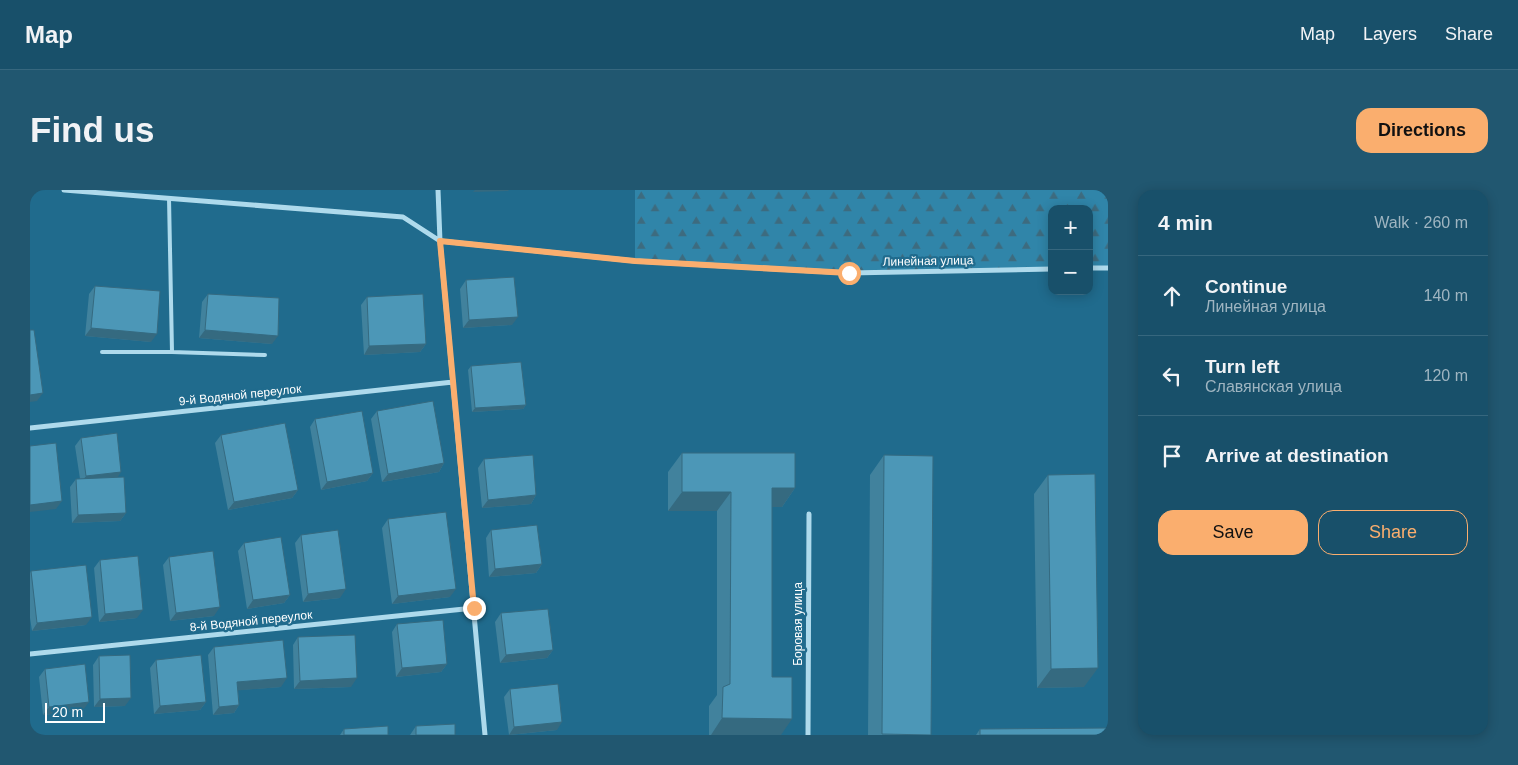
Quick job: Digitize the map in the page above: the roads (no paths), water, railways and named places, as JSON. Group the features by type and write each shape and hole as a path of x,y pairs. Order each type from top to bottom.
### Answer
{"street":[{"name":"Линейная улица","path":"64,190 403,217 440,241 635,261 849,273 1048,269"},
{"path":"438,190 440,241 485,735"},
{"path":"1093,268 1108,268"},
{"name":"9-й Водяной переулок","path":"30,428 453,382"},
{"name":"Боровая улица","path":"808,735 809,514"},
{"name":"8-й Водяной переулок","path":"30,654 474,608"}],"lane":[{"path":"169,198 172,352"},
{"path":"102,352 265,355"}]}
